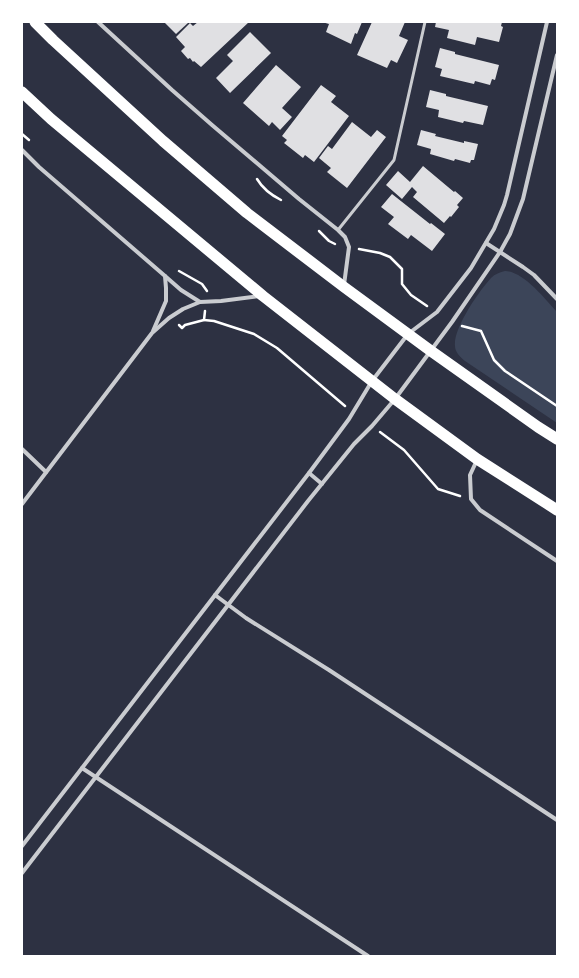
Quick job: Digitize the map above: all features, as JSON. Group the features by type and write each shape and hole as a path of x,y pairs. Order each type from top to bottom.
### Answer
{"highway":[{"path":"35,22 163,141 247,212 344,287 431,351 557,439"},
{"path":"22,92 51,120 263,296 395,399 478,459 557,510"}],"street":[{"path":"98,22 172,90 234,144 346,237 350,247 344,287"},
{"path":"22,846 309,473 353,412 372,381 408,334 437,312 470,268 486,243 494,229 508,195 547,22"},
{"path":"22,873 322,484 354,444 395,399 452,322 500,252 510,234 524,199 557,55"},
{"path":"22,150 39,167 181,290 203,302"},
{"path":"486,243 523,267 557,299"},
{"path":"152,333 166,301 165,276"},
{"path":"22,504 152,333 183,309 203,302 263,296"},
{"path":"22,449 46,472"},
{"path":"478,459 470,475 471,499 480,510 557,561"},
{"path":"309,473 322,484"},
{"path":"215,595 246,618 329,670 557,820"},
{"path":"82,768 368,956"}],"lane":[{"path":"338,230 394,160 425,22"}],"path":[{"path":"350,247 390,257 402,269 402,284 411,295 437,312"},
{"path":"203,302 204,320 214,321 254,334 276,348 335,399 353,412"},
{"path":"452,322 481,331 494,360 505,371 557,406"},
{"path":"372,426 404,450 438,489 471,499"}],"shaded area":[{"path":"505,271 512,272 526,281 540,293 557,312 557,423 465,361 456,350 455,346 458,329 468,310 480,291 491,278 498,273"}],"building":[{"path":"164,22 189,22 176,34"},
{"path":"198,22 249,22 201,67 190,58 188,59 181,51 185,47 176,37 190,23 193,26"},
{"path":"322,22 362,22 357,34 355,33 351,44 326,32 329,24"},
{"path":"372,22 405,22 399,36 408,40 397,63 391,60 387,68 357,55"},
{"path":"436,22 502,22 501,26 503,27 499,42 477,37 475,45 447,38 449,30 435,27"},
{"path":"250,32 271,53 230,93 216,78 233,61 227,55"},
{"path":"440,48 455,52 455,54 499,65 495,80 492,79 490,85 475,81 474,84 440,76 442,69 435,67"},
{"path":"276,65 301,87 282,108 292,117 280,130 272,122 269,126 243,103"},
{"path":"321,85 336,96 331,102 349,116 314,162 305,155 303,158 284,143 287,140 282,136"},
{"path":"430,90 446,94 446,96 488,106 483,125 464,121 463,123 438,117 439,110 426,107"},
{"path":"352,122 371,137 377,130 386,137 347,188 327,172 331,168 319,158 328,146 332,149"},
{"path":"421,130 436,134 435,136 464,143 464,141 478,144 474,160 471,160 470,163 455,159 454,161 430,154 431,149 417,145"},
{"path":"423,166 463,198 457,205 459,207 444,223 413,197 417,192 412,187 402,199 386,185 398,171 410,182"},
{"path":"392,194 445,234 432,251 411,235 408,239 388,224 394,217 381,207"}]}
